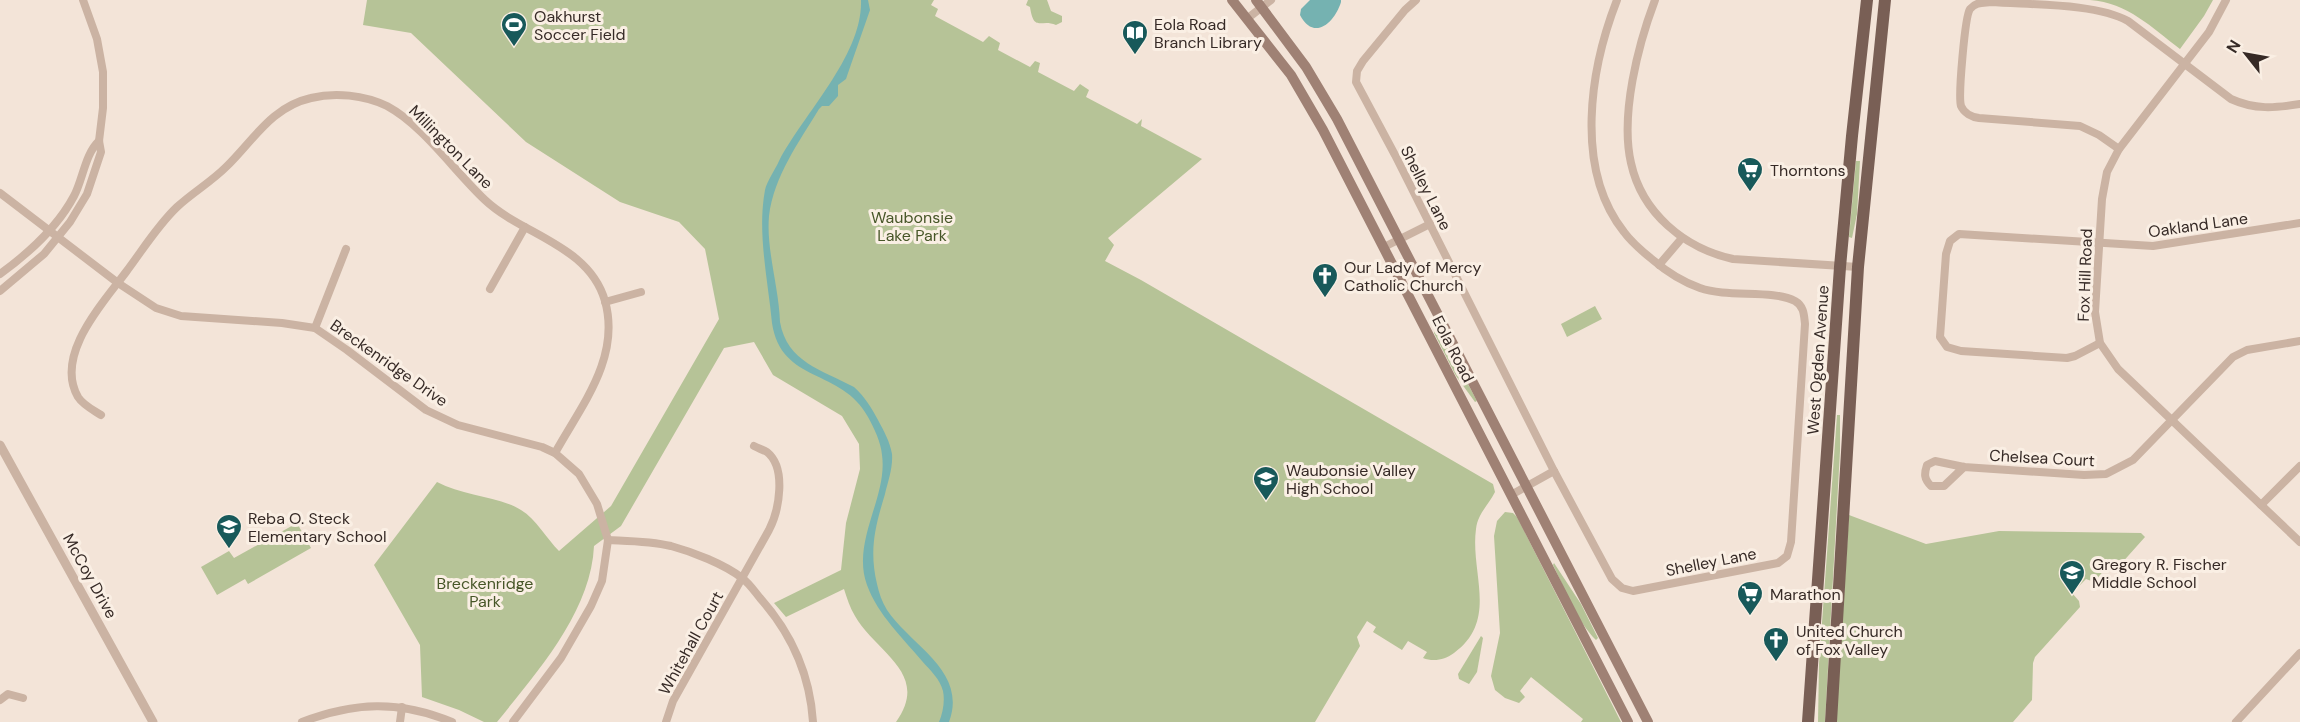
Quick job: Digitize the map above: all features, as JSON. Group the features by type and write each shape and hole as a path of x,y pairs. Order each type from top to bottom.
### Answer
{"main road":[{"name":"Eola Road","path":"1232,0 1284,66 1307,102 1628,722"},
{"name":"West Ogden Avenue","path":"1808,722 1840,267 1867,0"},
{"name":"West Ogden Avenue","path":"1831,722 1857,267 1885,0"},
{"name":"Eola Road","path":"1263,2 1323,93 1648,722"},
{"path":"1864,21 1882,30"}],"street":[{"path":"0,291 34,263 75,215 90,186 101,153 99,141 103,108 102,72 97,39 82,0"},
{"name":"Shelley Lane","path":"1416,0 1363,61 1356,76 1358,88 1430,224 1554,471 1612,579 1622,588 1633,591 1778,563 1787,556 1791,542 1804,314 1796,301 1779,297 1719,293 1692,285 1659,265 1623,231 1605,196 1595,162 1592,139 1595,88 1605,36 1617,0"},
{"path":"1655,0 1641,41 1631,90 1629,141 1631,163 1639,185 1651,207 1666,225 1682,238 1707,252 1732,259 1857,267"},
{"name":"Fox Hill Road","path":"2226,0 2215,23 2119,149 2107,172 2104,184 2095,312 2100,344 2118,369 2300,542"},
{"path":"1248,18 1263,2"},
{"path":"2119,149 2099,135 2080,126 1979,118 1968,115 1961,107 1961,93 1966,22 1970,9 1977,3 1991,2 2091,9 2110,13 2128,21 2223,93 2242,104 2266,108 2300,104"},
{"name":"Millington Lane","path":"101,415 79,398 74,387 74,361 80,338 86,326 175,208 225,168 268,120 289,106 310,98 332,95 359,97 379,103 398,113 485,200 501,213 565,250 581,263 595,280 605,302 609,338 605,359 595,383 555,453"},
{"path":"0,274 49,231 73,198 92,148 99,141"},
{"name":"Breckenridge Drive","path":"0,193 118,283 156,308 181,316 271,322 315,328 412,400 439,417 524,441 555,453 579,474 589,488 603,521 608,540 602,581 591,606 555,668 513,722"},
{"name":"Oakland Lane","path":"2100,344 2075,356 2050,357 1953,350 1947,346 1940,337 1946,254 1950,241 1959,234 2153,246 2300,223"},
{"path":"1384,247 1430,224"},
{"path":"490,289 525,227"},
{"path":"1659,265 1682,238"},
{"path":"315,328 346,249"},
{"path":"605,302 641,292"},
{"name":"Chelsea Court","path":"1964,467 1944,486 1931,486 1924,472 1927,465 1935,461 1964,467 2084,475 2106,474 2133,460 2233,357 2247,350 2300,341"},
{"name":"McCoy Drive","path":"0,445 153,722"},
{"name":"Whitehall Court","path":"666,722 673,701 773,523 779,501 774,461 767,453 754,446"},
{"path":"2261,505 2300,466"},
{"path":"1511,495 1554,471"},
{"path":"608,540 657,543 682,550 708,560 742,578 779,620 795,649 808,682 813,722"},
{"path":"2237,722 2300,653"},
{"path":"0,700 8,694 23,698"},
{"path":"302,722 344,708 359,706 402,707 452,722"},
{"path":"400,722 402,707"}],"green space":[{"path":"367,0 934,0 931,5 938,9 935,16 983,42 989,36 1000,43 998,50 1030,67 1035,61 1040,63 1038,72 1074,91 1080,84 1089,90 1086,97 1137,124 1142,119 1141,126 1202,159 1108,238 1114,245 1105,261 1493,484 1495,492 1481,514 1476,529 1479,611 1476,626 1468,640 1454,653 1443,659 1427,659 1423,658 1427,652 1408,641 1402,650 1373,632 1376,627 1367,621 1357,637 1360,646 1315,722 896,722 905,705 907,690 904,677 897,664 855,616 844,589 786,617 774,603 841,570 846,523 860,469 859,444 842,416 773,375 754,342 724,348 621,526 594,546 591,570 573,618 529,683 497,722 484,722 422,697 420,645 374,565 437,482 447,487 512,505 521,510 559,551 611,506 719,319 705,249 679,222 620,202 526,142 411,33 363,25"},
{"path":"1028,0 1047,0 1051,11 1062,16 1062,22 1056,25 1036,22 1030,7 1026,5"},
{"path":"2090,0 2213,0 2180,49 2128,11 2104,2"},
{"path":"1856,161 1860,161 1857,214 1852,238 1849,237"},
{"path":"1595,306 1602,319 1567,337 1561,324"},
{"path":"1435,331 1453,356 1477,401 1475,402 1456,376"},
{"path":"1837,415 1840,415 1840,451 1825,722 1818,722 1819,664"},
{"path":"1505,512 1513,513 1517,517 1621,722 1581,722 1583,719 1531,677 1520,691 1525,697 1519,703 1505,698 1495,690 1491,676 1500,633 1494,536 1497,521"},
{"path":"1849,515 1926,544 1999,531 2141,533 2145,537 2120,565 2112,561 2094,582 2086,579 2072,593 2079,601 2080,607 2035,657 2032,700 2013,722 1836,722"},
{"path":"297,523 311,548 248,584 245,579 217,595 201,567 229,551 234,558"},
{"path":"1554,563 1581,604 1598,638 1596,640 1577,614"},
{"path":"1481,636 1483,638 1477,672 1469,684 1459,679 1458,674"}],"water":[{"path":"861,0 868,0 870,10 846,79 838,85 838,96 829,106 822,106 819,109 788,160 776,187 769,216 771,255 780,322 790,347 798,356 818,370 854,387 870,406 888,441 892,464 873,549 877,584 887,610 934,660 944,674 951,688 953,704 949,722 939,722 944,699 940,683 884,616 867,585 863,569 863,552 882,471 881,450 877,435 857,401 843,390 799,367 787,357 778,343 772,323 762,223 765,190 779,161 843,62 853,42 859,21"},
{"path":"1310,0 1341,0 1341,2 1329,22 1318,28 1311,27 1300,15 1301,9"}],"place":[{"name":"Oakhurst Soccer Field","path":"514,48"},
{"name":"Eola Road Branch Library","path":"1135,56"},
{"name":"Thorntons","path":"1750,193"},
{"name":"Our Lady of Mercy Catholic Church","path":"1325,299"},
{"name":"Waubonsie Valley High School","path":"1266,502"},
{"name":"Reba O. Steck Elementary School","path":"229,550"},
{"name":"Gregory R. Fischer Middle School","path":"2072,596"},
{"name":"Marathon","path":"1750,617"},
{"name":"United Church of Fox Valley","path":"1776,663"}],"park label":[{"name":"Waubonsie Lake Park","path":"912,226"},
{"name":"Breckenridge Park","path":"485,592"}]}
